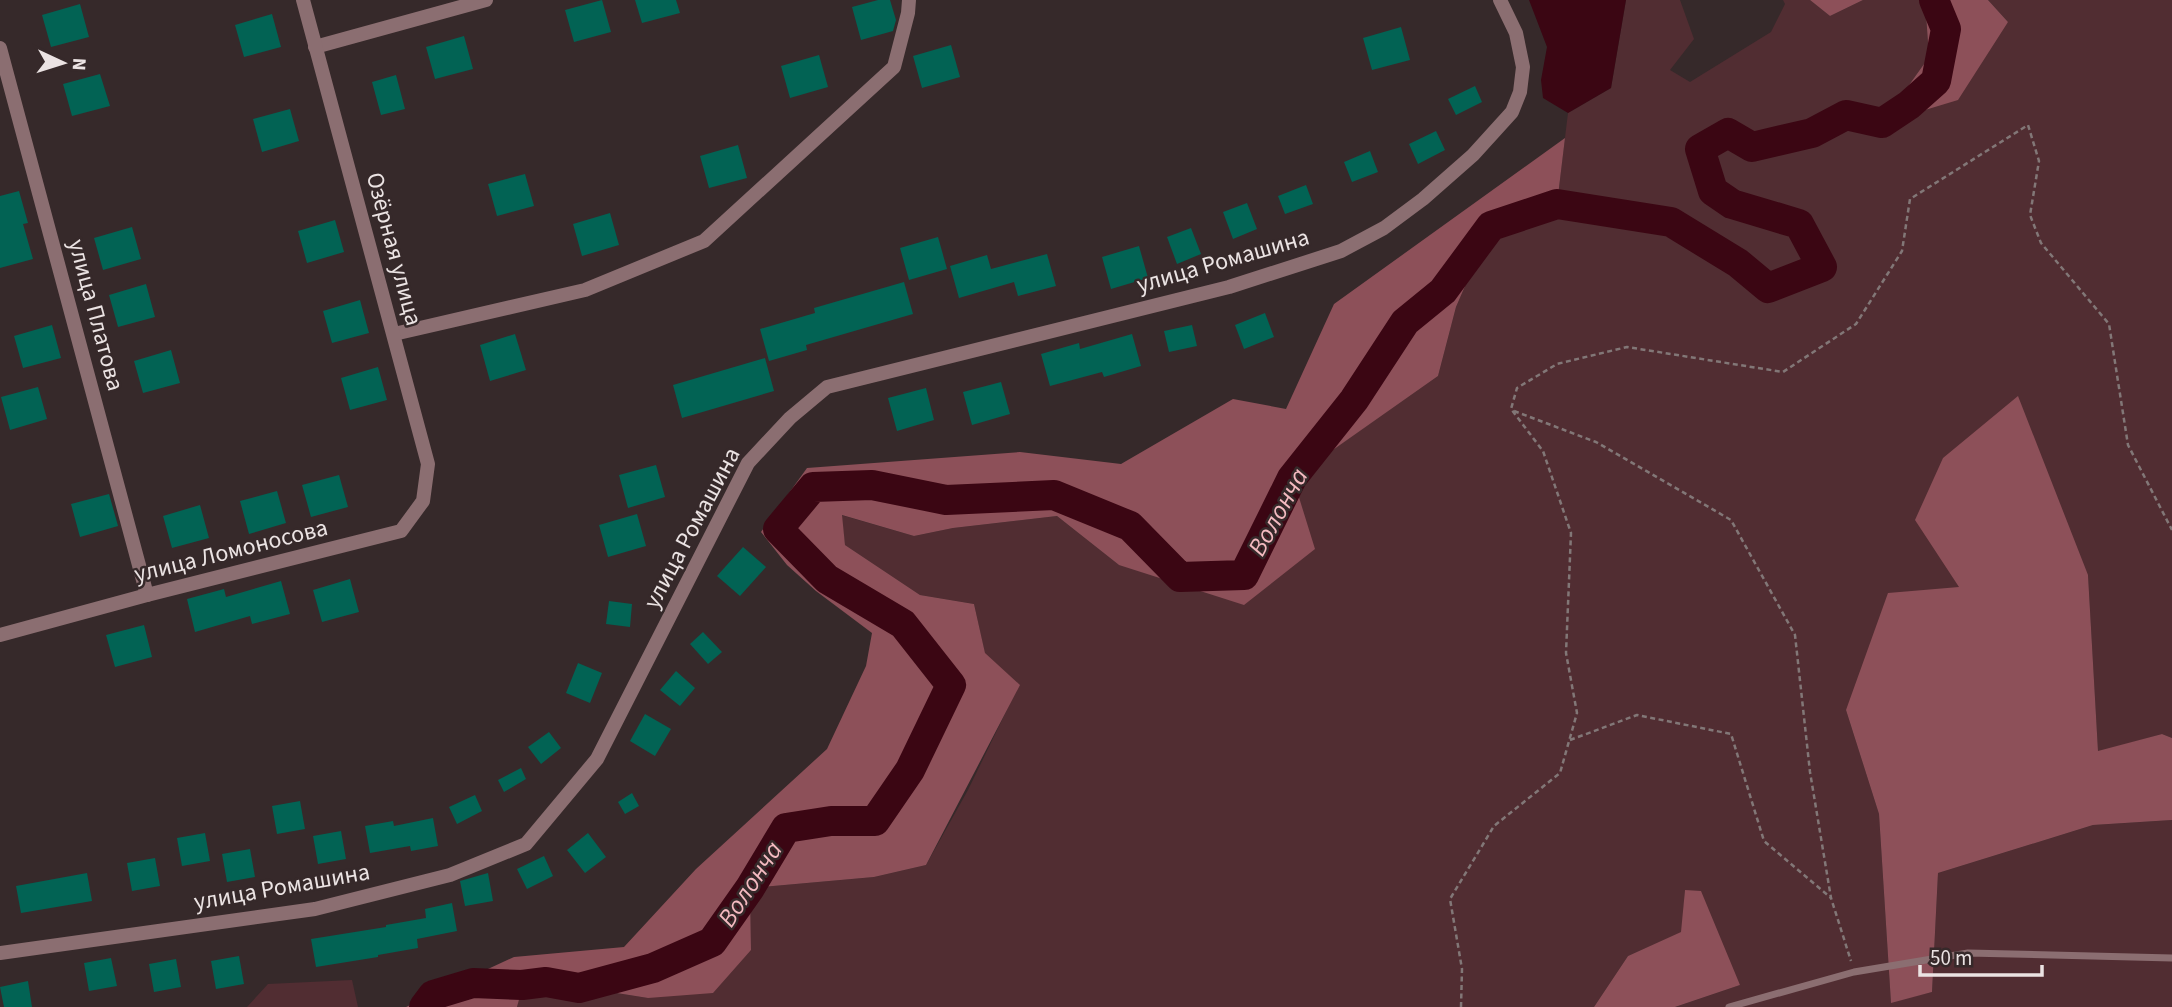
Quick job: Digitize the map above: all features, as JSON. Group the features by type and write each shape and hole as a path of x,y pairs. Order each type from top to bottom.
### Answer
{"street":[{"name":"Озёрная улица","path":"303,0 428,464"},
{"path":"315,47 486,0"},
{"path":"394,334 585,290 704,241 894,68 909,0"},
{"name":"улица Ромашина","path":"0,953 316,909 450,875 526,844 597,759 748,463 789,418 827,387 1229,287 1341,251 1384,228 1423,199 1473,155 1512,112 1520,92 1523,66 1516,33 1500,0"},
{"name":"улица Платова","path":"0,48 148,595"},
{"name":"улица Ломоносова","path":"0,635 401,531 423,501 428,464"}],"lane":[{"path":"1729,1007 1854,972 1968,953 2172,958"}],"path":[{"path":"1511,410 1517,388 1557,364 1627,347 1783,372 1856,324 1902,251 1910,199 2028,125 2039,161 2030,215 2041,243 2109,324 2128,445 2172,530"},
{"path":"1461,1007 1462,969 1450,899 1494,826 1560,773 1577,713 1566,653 1571,533 1543,451 1511,410"},
{"path":"1511,410 1597,442 1731,520 1795,635 1810,772 1831,898 1854,972"},
{"path":"1570,740 1637,715 1731,734 1764,842 1831,898"}],"shaded area":[{"path":"1529,0 1626,0 1611,88 1568,113 1543,98 1541,80 1547,47"},
{"path":"1626,0 1680,0 1694,39 1670,70 1690,82 1771,32 1785,4 1783,0 1810,0 1830,16 1863,0 1925,0 1929,57 1883,122 2008,22 1988,0 2172,0 2172,738 2162,734 2098,752 2088,575 1960,587 1846,710 1879,814 1891,1002 1932,992 1938,873 2093,825 2172,820 2172,1007 1675,1007 1740,985 1685,890 1682,932 1628,956 1594,1007 517,1007 522,985 546,982 648,998 751,950 750,888 874,877 926,865 968,790 1019,685 985,654 974,604 920,595 845,545 841,515 914,536 953,528 1057,516 1119,565 1292,478 1438,376 1456,307 1491,226 1557,203 1568,113 1611,88"},
{"path":"1810,0 1863,0 1830,16"},
{"path":"1925,0 1988,0 2008,22 1958,100 1882,123 1929,57"},
{"path":"1565,138 1557,204 1491,226 1456,307 1438,376 1293,478 1315,549 1244,605 1119,565 1057,516 953,528 914,536 842,515 845,545 920,595 974,604 985,653 1020,685 926,865 874,877 750,888 751,950 713,993 648,998 547,982 523,985 517,1007 406,1007 514,957 624,947 696,869 827,749 866,666 872,633 816,591 787,565 761,532 807,468 1020,452 1121,464 1233,399 1286,409 1334,304"},
{"path":"2018,396 2088,575 2098,751 2162,734 2172,738 2172,820 2093,825 1938,873 1932,992 1891,1003 1879,814 1846,710 1888,593 1959,587 1915,520 1943,458"},
{"path":"1685,890 1701,891 1740,985 1675,1007 1594,1007 1628,956 1681,932"},
{"path":"352,980 358,1007 247,1007 268,984"}],"building":[{"path":"602,0 611,32 574,42 565,10"},
{"path":"635,0 676,0 680,13 642,23"},
{"path":"878,0 890,0 896,20 893,31 861,40 852,7"},
{"path":"80,4 89,37 51,47 42,15"},
{"path":"272,14 281,47 244,57 235,25"},
{"path":"1401,27 1410,60 1372,70 1363,38"},
{"path":"464,36 473,69 435,79 426,47"},
{"path":"951,45 960,77 922,88 913,56"},
{"path":"819,55 828,87 790,98 781,66"},
{"path":"100,74 110,106 72,116 63,84"},
{"path":"396,75 405,109 381,115 372,82"},
{"path":"1475,86 1482,102 1456,115 1448,99"},
{"path":"290,109 299,141 262,152 253,119"},
{"path":"1436,131 1445,150 1418,164 1409,144"},
{"path":"738,145 747,178 709,188 700,156"},
{"path":"1370,151 1378,172 1352,182 1344,162"},
{"path":"525,174 534,206 497,216 488,184"},
{"path":"1306,185 1313,204 1285,214 1278,196"},
{"path":"19,191 28,223 23,224 33,259 0,268 0,196"},
{"path":"1247,203 1257,229 1233,239 1223,212"},
{"path":"610,213 619,245 582,256 573,224"},
{"path":"335,220 344,252 307,263 298,231"},
{"path":"132,227 141,259 103,270 94,238"},
{"path":"1191,228 1201,254 1177,264 1167,237"},
{"path":"938,237 947,269 909,280 900,248"},
{"path":"1139,246 1148,278 1111,289 1102,257"},
{"path":"1047,254 1056,286 1018,296 1014,282 959,298 950,266 987,255 991,269"},
{"path":"904,282 913,314 806,345 807,350 769,361 760,329 815,313 814,308"},
{"path":"146,284 155,317 118,327 109,295"},
{"path":"360,300 369,333 332,343 323,311"},
{"path":"1265,313 1274,337 1244,349 1235,325"},
{"path":"52,325 61,358 23,368 14,336"},
{"path":"1192,325 1197,346 1169,352 1164,331"},
{"path":"515,334 526,370 490,381 480,345"},
{"path":"1132,334 1141,366 1104,377 1102,372 1050,386 1041,354 1079,343 1080,349"},
{"path":"171,350 180,383 143,393 134,361"},
{"path":"765,358 774,391 682,418 673,385"},
{"path":"378,367 387,400 350,410 341,378"},
{"path":"1001,382 1010,414 972,425 963,392"},
{"path":"38,387 47,419 10,430 1,397"},
{"path":"926,388 934,420 897,431 888,398"},
{"path":"656,465 665,497 628,508 619,475"},
{"path":"339,475 348,507 311,517 302,485"},
{"path":"277,491 286,523 249,534 240,501"},
{"path":"109,494 118,526 80,537 71,504"},
{"path":"200,505 209,538 172,548 163,516"},
{"path":"637,514 646,546 608,557 599,525"},
{"path":"743,547 766,567 740,596 717,576"},
{"path":"350,579 359,612 322,622 313,590"},
{"path":"281,581 290,614 252,624 250,616 195,632 187,599 224,589 226,597"},
{"path":"609,601 632,604 630,627 606,624"},
{"path":"144,625 152,657 115,667 106,635"},
{"path":"703,632 722,652 708,664 690,644"},
{"path":"578,663 602,673 590,703 566,693"},
{"path":"676,671 695,688 680,706 660,690"},
{"path":"645,714 671,729 655,756 630,741"},
{"path":"549,732 561,748 541,764 528,747"},
{"path":"521,768 526,779 504,792 498,780"},
{"path":"632,793 639,806 625,814 618,802"},
{"path":"475,795 482,811 457,824 449,807"},
{"path":"300,801 305,829 277,834 272,806"},
{"path":"433,818 438,846 411,851 410,846 370,853 365,826 393,821 394,826"},
{"path":"341,831 346,859 318,864 313,836"},
{"path":"205,833 210,861 182,866 177,838"},
{"path":"588,833 606,857 585,873 567,850"},
{"path":"250,849 255,877 227,882 222,854"},
{"path":"544,856 553,876 527,889 517,869"},
{"path":"155,858 160,886 132,891 127,863"},
{"path":"87,873 92,901 21,913 16,886"},
{"path":"488,873 493,901 465,906 460,881"},
{"path":"452,903 457,931 417,939 418,948 316,967 311,939 426,918 425,909"},
{"path":"239,956 244,984 216,989 211,961"},
{"path":"111,958 117,986 89,991 84,963"},
{"path":"176,959 181,987 154,992 149,964"},
{"path":"28,981 32,1007 4,1007 0,987"}],"waterway":[{"name":"Волонча","path":"424,1007 433,995 473,983 522,985 546,982 579,988 653,968 712,942 750,888 786,828 831,821 875,821 910,770 951,685 903,624 827,579 778,529 813,487 872,485 946,500 1054,495 1130,526 1180,577 1244,575 1292,478 1354,400 1405,322 1443,291 1491,226 1557,204 1671,222 1738,263 1768,288 1822,267 1799,224 1732,204 1713,191 1700,149 1728,133 1752,147 1812,133 1846,115 1882,123 1909,105 1936,81 1946,29 1934,0"}]}
